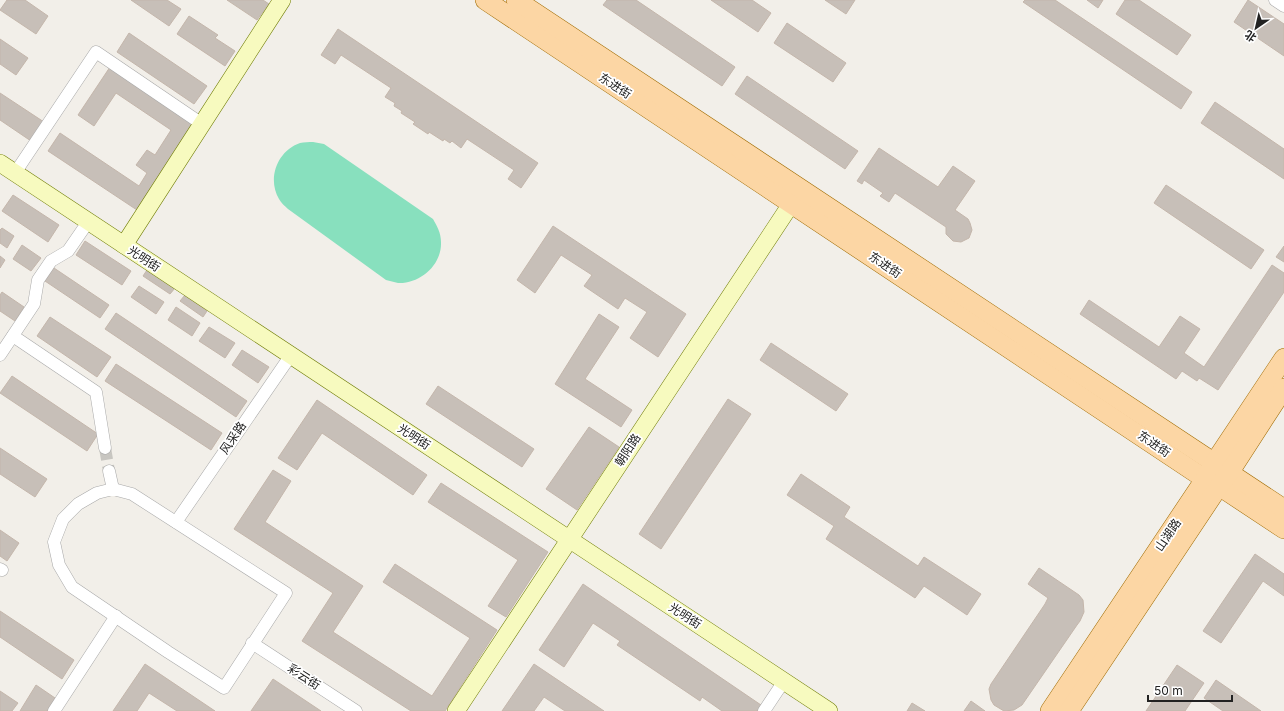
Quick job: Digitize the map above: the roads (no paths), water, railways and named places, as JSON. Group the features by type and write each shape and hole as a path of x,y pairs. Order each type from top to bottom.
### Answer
{"main road":[{"path":"124,245 282,0"},
{"name":"东进街","path":"485,0 796,196 1217,475 1284,529"},
{"name":"东进街","path":"523,2 796,196"},
{"name":"光明街","path":"0,163 829,711"},
{"name":"朝阳路","path":"456,711 796,196"},
{"name":"山湖路","path":"1069,711 1217,475 1284,358"},
{"name":"山湖路","path":"1050,711 1217,475 1284,388"},
{"name":"东进街","path":"1217,475 1284,509"}],"street":[{"path":"1275,0 1284,6"},
{"path":"15,173 96,52 202,124"},
{"path":"0,355 34,304 38,280 51,261 68,251 88,222"},
{"path":"13,336 96,392 105,448"},
{"name":"风采路","path":"176,522 290,355"},
{"path":"110,471 113,489"},
{"path":"113,489 132,494 286,593 224,688 72,587 59,565 54,542 63,519 78,504 97,492 113,489"},
{"path":"54,711 116,616"},
{"name":"彩云街","path":"252,643 356,711"},
{"path":"764,711 784,681"}],"tunnel":[{"path":"105,448 109,471"}]}
